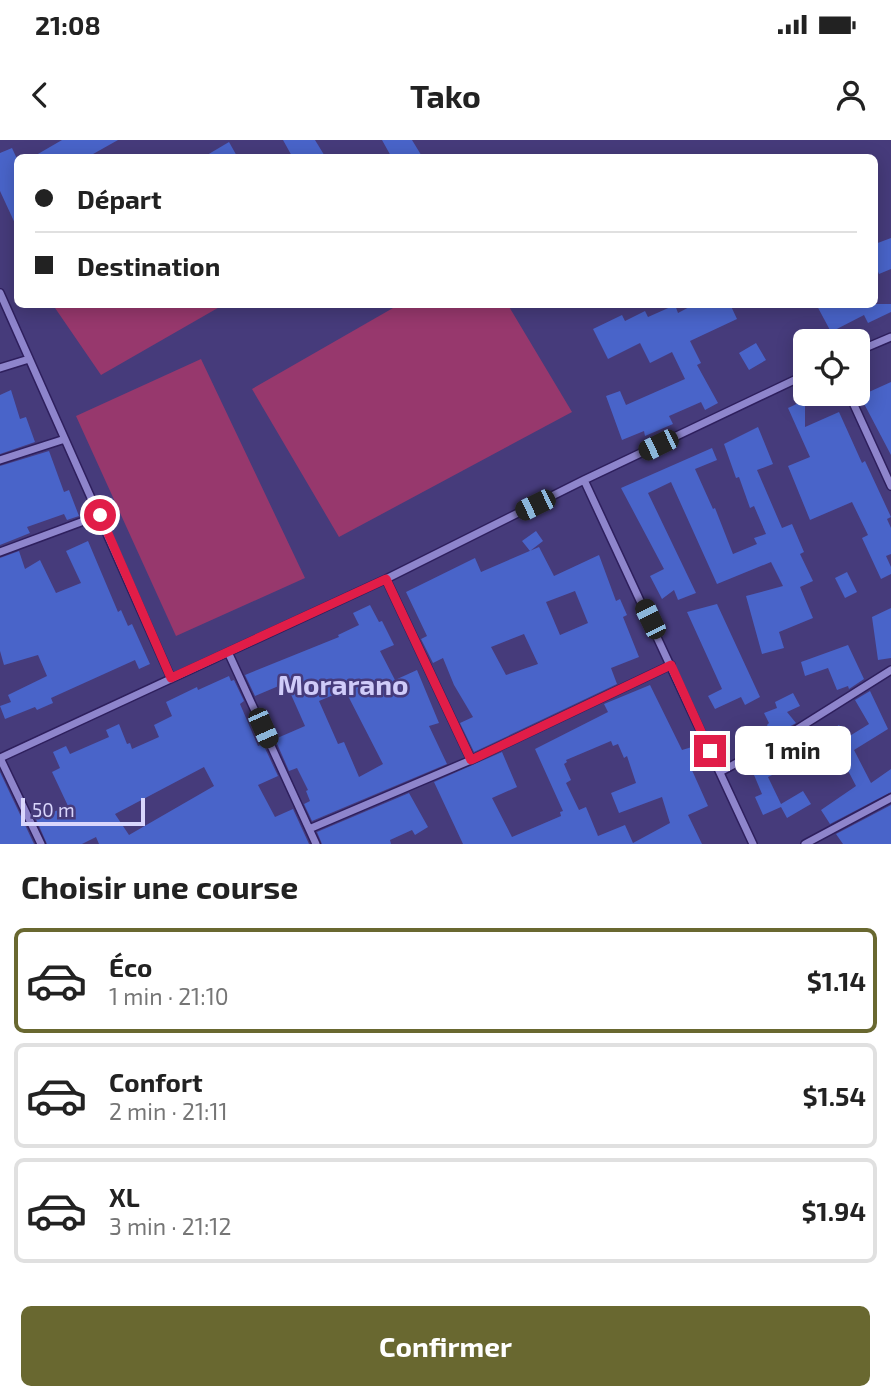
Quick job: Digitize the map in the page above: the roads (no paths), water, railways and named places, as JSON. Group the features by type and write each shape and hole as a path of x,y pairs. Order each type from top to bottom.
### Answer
{"street":[{"path":"0,293 171,678"},
{"path":"870,346 891,337"},
{"path":"0,368 29,359"},
{"path":"41,844 0,758 386,579 584,480 793,381"},
{"path":"854,406 891,486"},
{"path":"0,460 65,439"},
{"path":"584,480 753,844"},
{"path":"0,552 100,515"},
{"path":"386,579 471,760"},
{"path":"228,652 316,844"},
{"path":"309,829 471,760 671,665"},
{"path":"720,772 783,738 891,670"},
{"path":"805,844 891,798"}],"district":[{"name":"Morarano","path":"343,685"}]}
